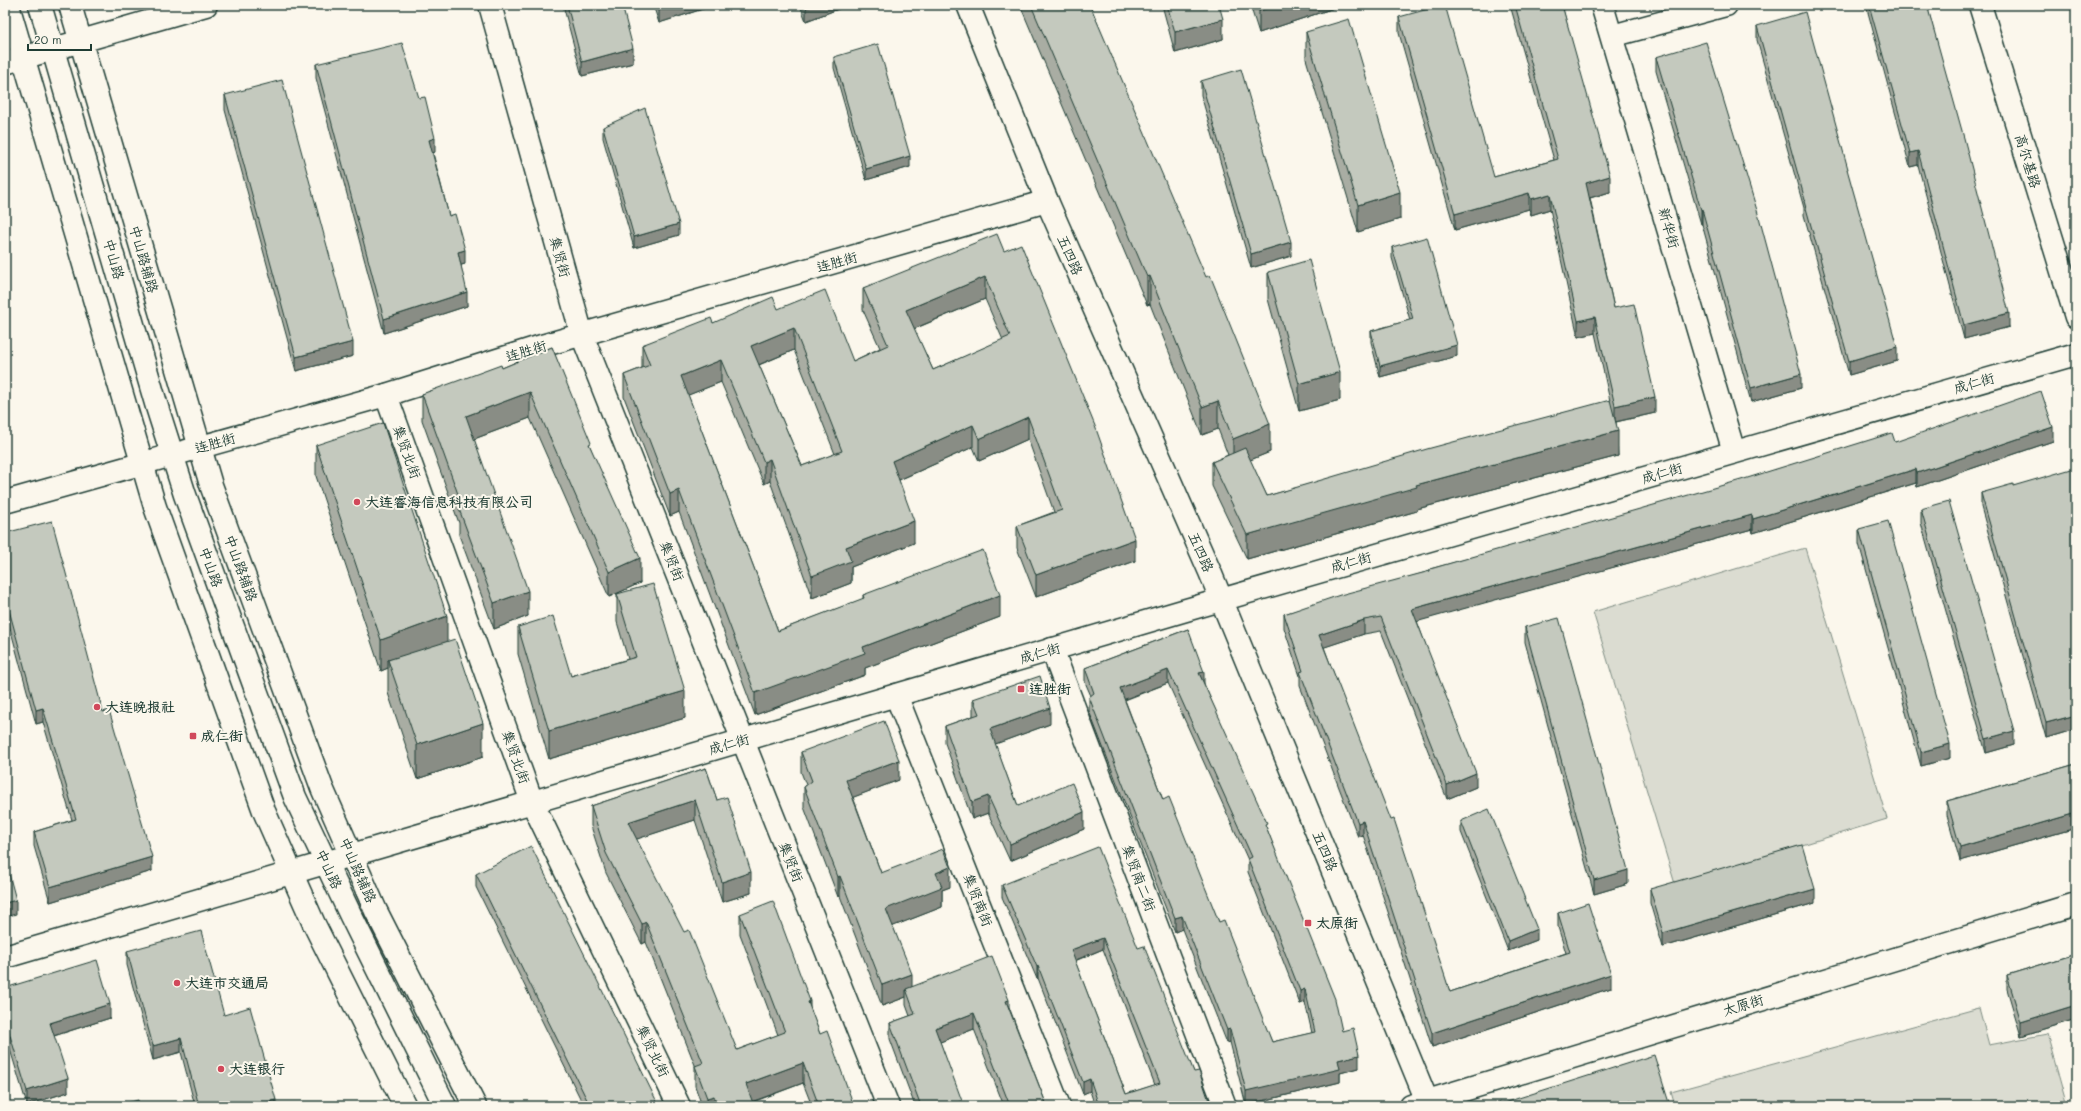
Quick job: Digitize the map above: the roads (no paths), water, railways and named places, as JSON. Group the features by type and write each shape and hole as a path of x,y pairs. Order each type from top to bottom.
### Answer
{"main road":[{"path":"8,5 14,61 155,507 264,810 314,924 405,1106"},
{"name":"中山路","path":"40,5 172,455 295,798 445,1106"},
{"name":"中山路辅路","path":"70,5 199,448 211,485 322,788 376,911 475,1106"},
{"path":"14,61 206,5"},
{"name":"集贤街","path":"490,5 582,335 888,1106"},
{"name":"五四路","path":"968,5 1047,201 1221,600 1423,1104"},
{"name":"新华街","path":"1602,5 1734,452"},
{"path":"1612,36 1726,5"},
{"name":"高尔基路","path":"1980,5 2076,317"},
{"name":"连胜街","path":"5,502 386,395 582,335 1047,201"},
{"name":"成仁街","path":"5,957 1052,649 2076,354"},
{"name":"集贤北街","path":"386,395 532,802 679,1106"},
{"name":"集贤南二街","path":"1052,649 1226,1106"},
{"name":"集贤南街","path":"896,695 1059,1106"},
{"name":"太原街","path":"1423,1104 2076,904"}],"place":[{"name":"大连睿海信息科技有限公司","path":"357,502"},
{"name":"连胜街","path":"1021,689"},
{"name":"大连晚报社","path":"97,707"},
{"name":"成仁街","path":"193,736"},
{"name":"太原街","path":"1308,923"},
{"name":"大连市交通局","path":"177,983"},
{"name":"大连银行","path":"221,1069"}]}
